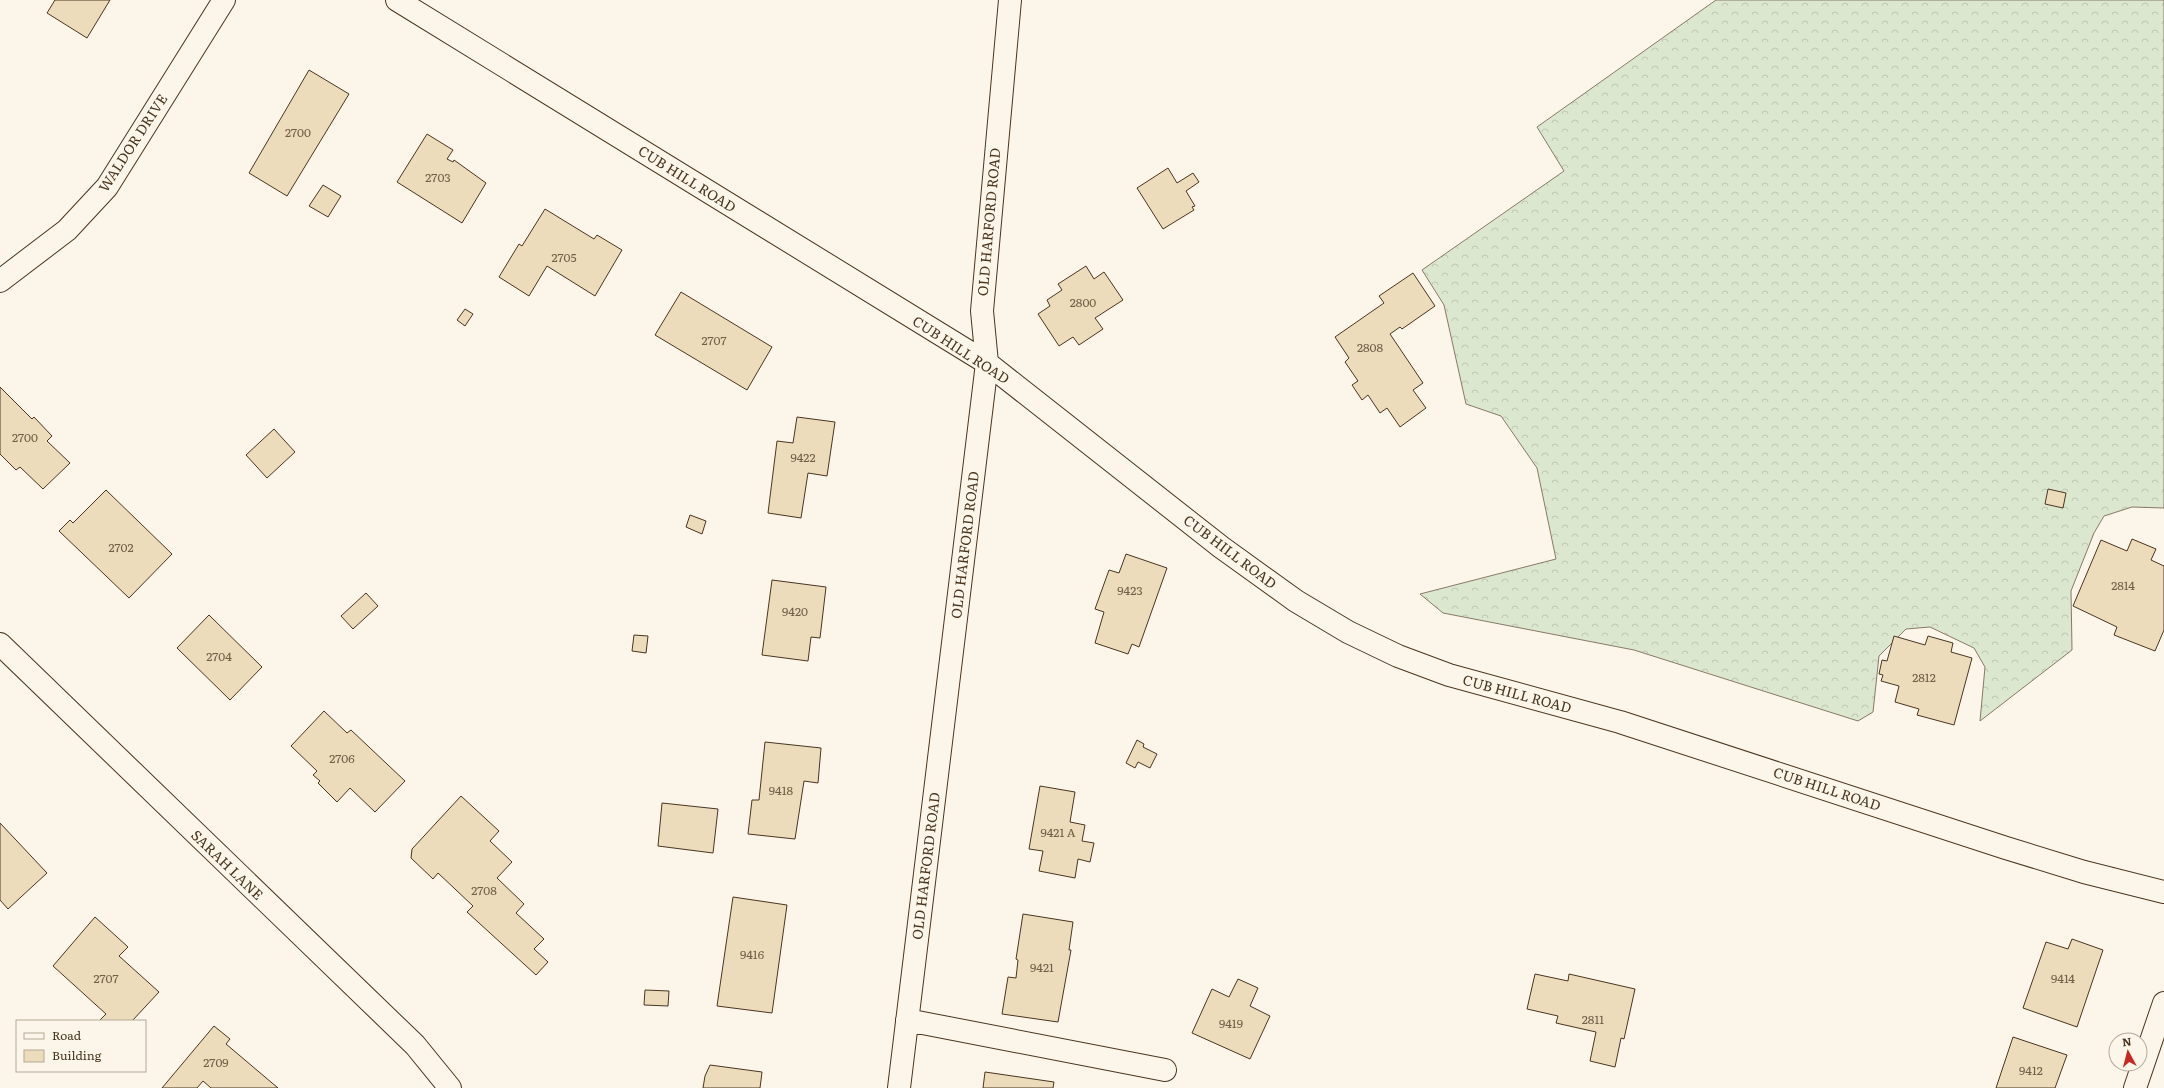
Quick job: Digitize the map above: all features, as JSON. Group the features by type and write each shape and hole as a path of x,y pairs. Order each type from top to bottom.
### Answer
{"street":[{"name":"WALDOR DRIVE","path":"0,281 67,230 107,187 224,0"},
{"name":"CUB HILL ROAD","path":"397,0 987,364 1221,547 1296,601 1348,632 1398,656 1457,678 1660,735 2006,848 2084,872 2164,892"},
{"name":"OLD HARFORD ROAD","path":"898,1088 987,364 982,311 1010,0"},
{"name":"SARAH LANE","path":"0,644 415,1046 450,1088"},
{"path":"2135,1088 2164,1003"},
{"path":"907,1020 1165,1070"}],"green space":[{"path":"1716,0 2164,0 2164,508 2132,507 2104,516 2094,533 2071,591 2072,650 1980,721 1985,667 1974,648 1930,627 1906,629 1879,656 1873,712 1858,721 1634,650 1443,613 1420,594 1556,559 1537,468 1501,416 1466,404 1444,305 1422,270 1564,171 1537,127"}],"building":[{"path":"55,0 110,0 87,38 47,13"},
{"path":"309,70 349,94 287,196 249,173"},
{"path":"427,134 453,150 447,159 453,162 454,160 486,183 462,223 397,182"},
{"path":"1168,168 1177,183 1193,173 1199,182 1186,191 1195,206 1192,207 1194,210 1163,229 1137,188"},
{"path":"323,185 341,196 328,217 309,206"},
{"path":"545,209 594,239 597,235 622,250 595,296 547,266 529,296 499,277 519,244 522,246"},
{"path":"1086,266 1094,279 1104,272 1123,300 1095,318 1103,329 1079,345 1073,337 1059,346 1038,314 1050,306 1047,300 1062,290 1058,284"},
{"path":"1413,273 1435,306 1402,329 1400,327 1390,334 1423,383 1413,390 1426,408 1400,427 1387,408 1380,413 1368,395 1362,400 1352,385 1358,381 1345,362 1349,358 1335,337 1384,303 1379,296"},
{"path":"681,292 772,347 747,390 655,335"},
{"path":"465,309 473,314 465,326 457,320"},
{"path":"0,387 32,419 34,417 52,436 47,441 70,463 43,489 20,467 16,470 0,454"},
{"path":"797,417 835,422 827,476 808,473 801,518 768,513 777,441 793,443"},
{"path":"274,429 295,452 267,478 246,455"},
{"path":"2048,489 2066,493 2063,508 2045,504"},
{"path":"106,490 172,554 129,598 59,531 70,520 73,523"},
{"path":"690,515 706,521 702,534 686,527"},
{"path":"2132,539 2156,549 2151,560 2164,566 2164,630 2155,651 2114,635 2117,627 2073,606 2101,540 2127,551"},
{"path":"1126,554 1167,568 1139,647 1132,644 1128,654 1095,643 1104,612 1095,609 1109,570 1119,573"},
{"path":"772,580 826,587 820,638 811,637 808,661 762,655"},
{"path":"366,593 378,606 353,629 341,616"},
{"path":"209,615 262,667 230,700 177,648"},
{"path":"634,635 648,636 646,653 632,651"},
{"path":"1894,636 1925,645 1928,636 1953,643 1951,652 1972,658 1954,725 1917,715 1919,709 1895,702 1899,686 1881,681 1883,675 1879,674 1882,660 1887,661"},
{"path":"324,711 347,733 351,730 405,781 375,812 350,788 337,802 318,783 320,781 313,775 317,771 291,746"},
{"path":"1137,740 1144,744 1143,747 1157,754 1150,768 1138,762 1135,768 1126,763"},
{"path":"765,742 821,748 818,783 804,781 795,839 748,834 752,800 759,800"},
{"path":"1040,786 1075,792 1070,822 1085,825 1082,841 1094,843 1090,862 1078,859 1075,878 1039,871 1043,851 1029,849"},
{"path":"461,796 499,831 490,841 512,862 497,878 524,904 516,913 544,939 534,949 548,962 536,975 467,912 473,906 438,873 433,879 411,858 412,849"},
{"path":"662,803 718,809 713,853 658,846"},
{"path":"0,823 47,873 8,909 0,900"},
{"path":"733,897 787,905 772,1013 717,1006"},
{"path":"1023,914 1073,922 1069,950 1071,950 1058,1022 1002,1014 1008,977 1016,978 1018,960 1016,959"},
{"path":"95,917 128,947 119,956 159,992 133,1020 100,1020 106,1014 53,966"},
{"path":"2072,939 2103,950 2077,1027 2023,1008 2046,942 2068,949"},
{"path":"1535,974 1568,981 1569,974 1635,989 1624,1039 1621,1038 1615,1067 1590,1061 1596,1032 1556,1023 1558,1016 1527,1009"},
{"path":"1238,979 1258,988 1250,1006 1270,1016 1250,1059 1192,1033 1212,989 1229,997"},
{"path":"645,990 669,991 668,1006 644,1005"},
{"path":"214,1026 230,1039 226,1044 278,1088 211,1088 203,1081 197,1088 162,1088"},
{"path":"2013,1037 2067,1055 2055,1088 1996,1088"},
{"path":"710,1065 762,1072 760,1088 703,1088 705,1076"},
{"path":"985,1072 1054,1082 1053,1088 983,1088"}]}
